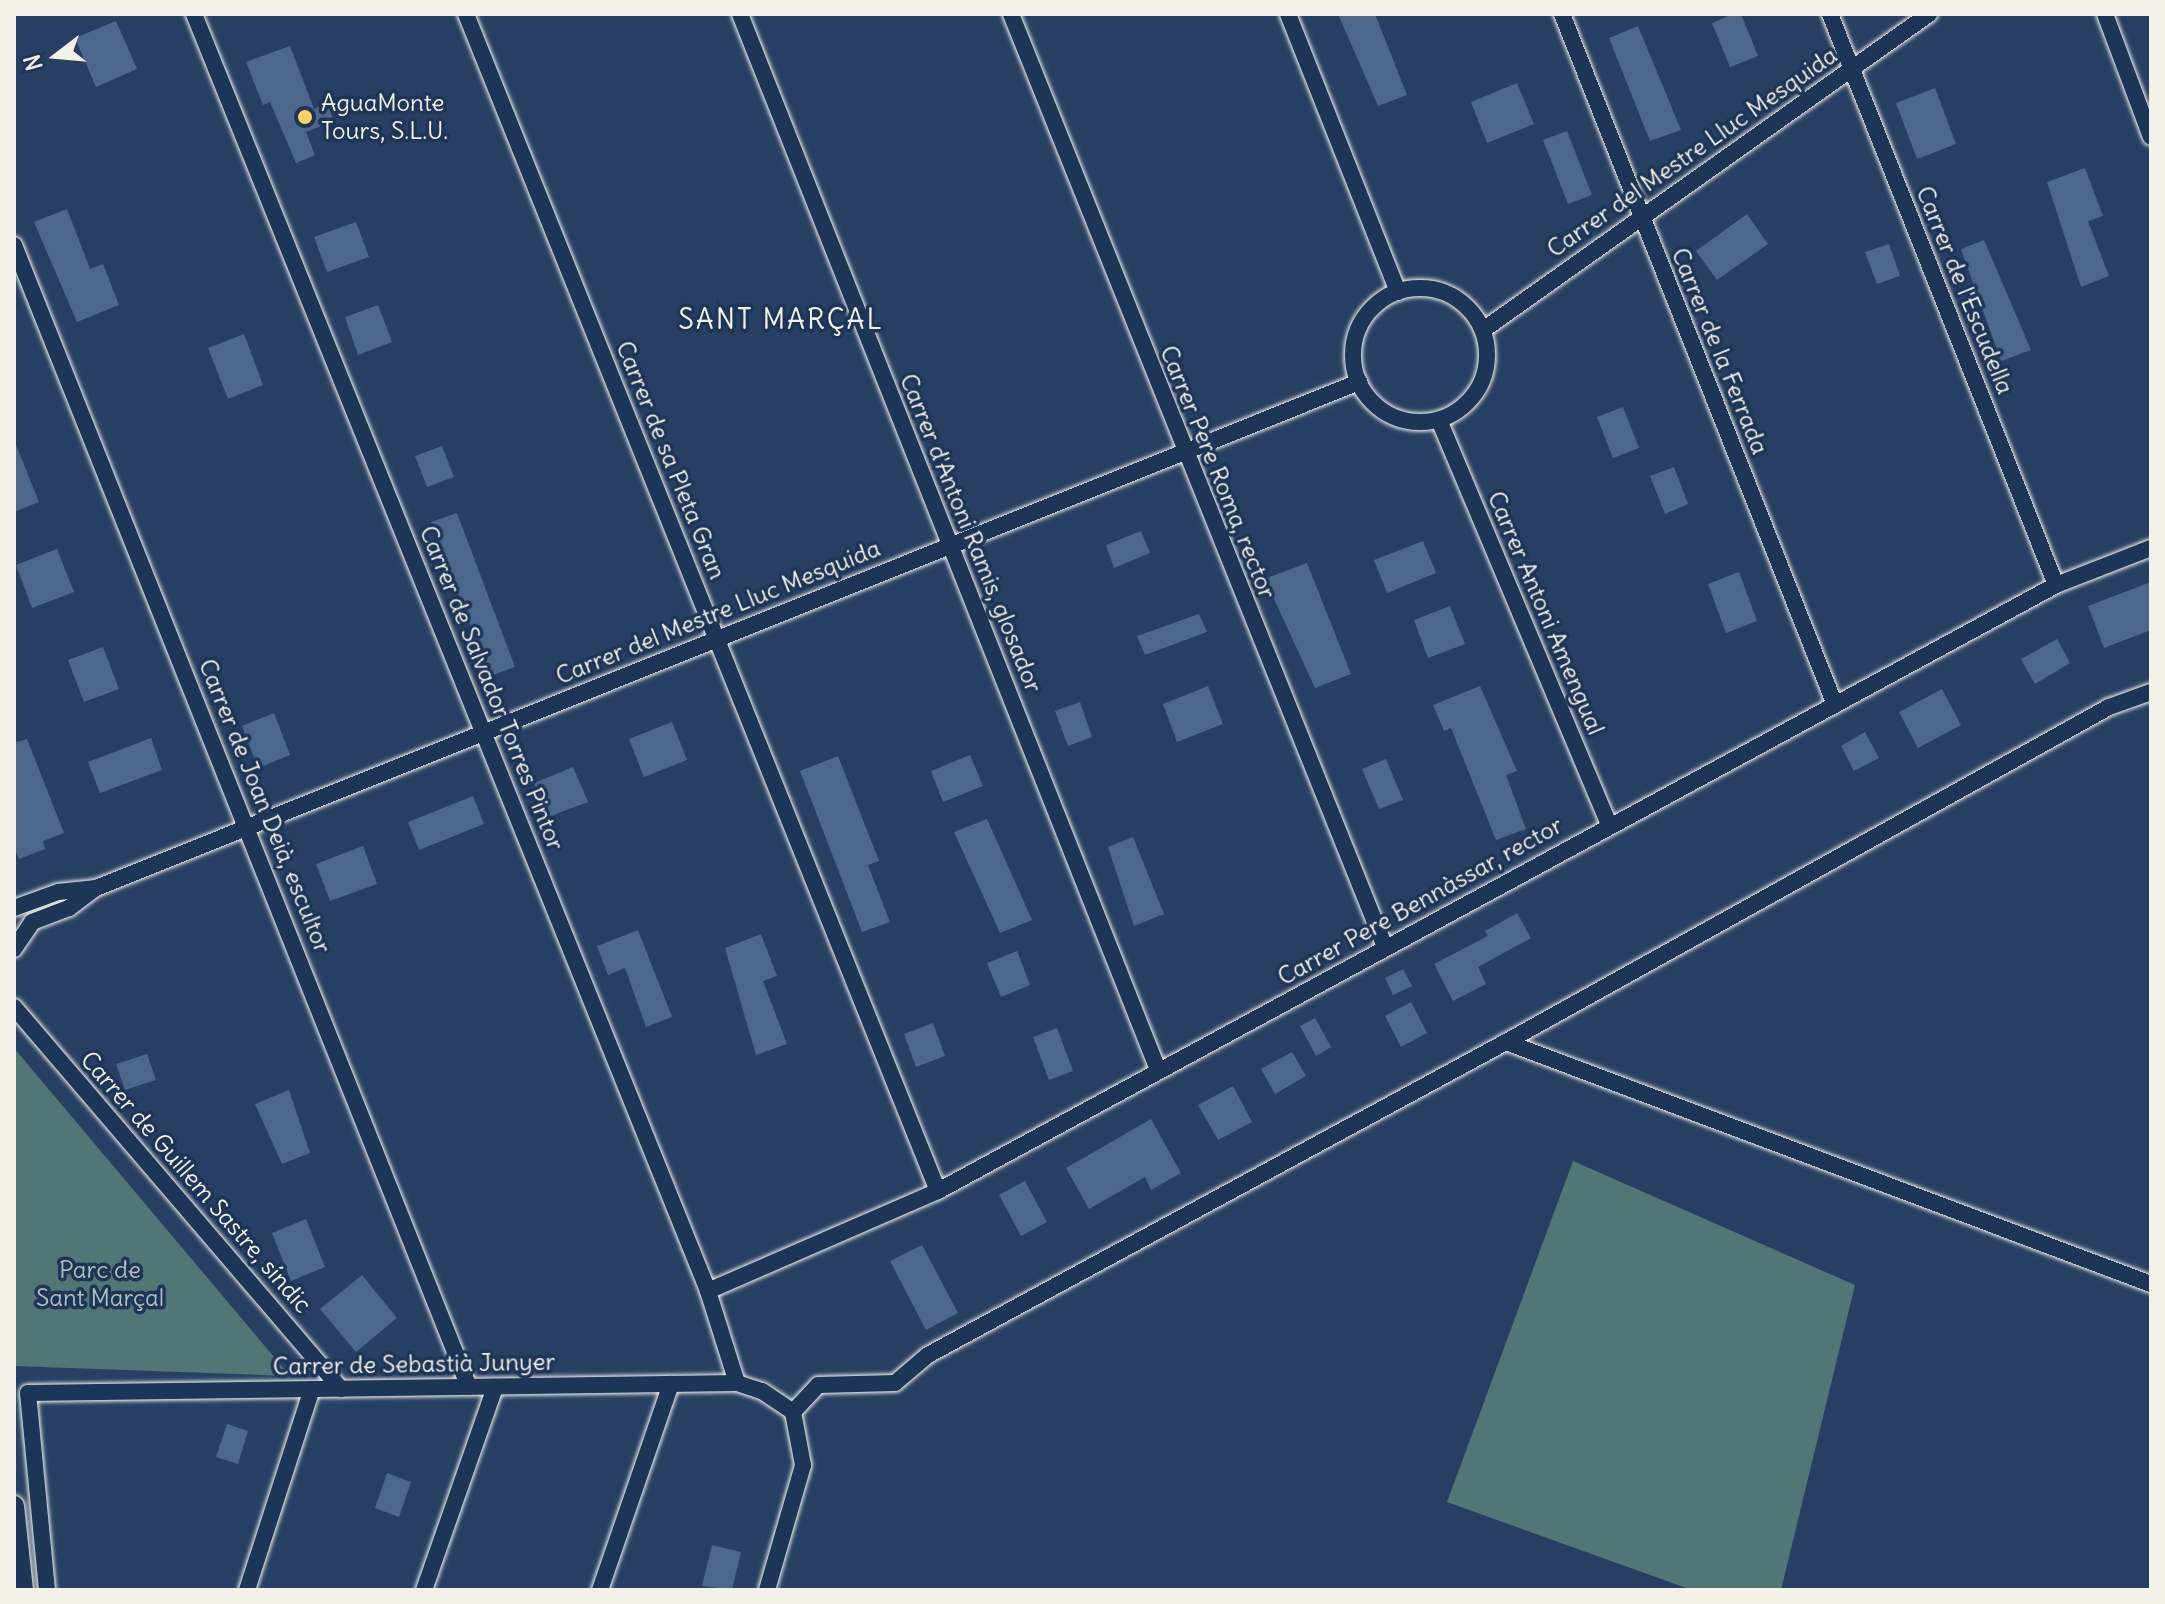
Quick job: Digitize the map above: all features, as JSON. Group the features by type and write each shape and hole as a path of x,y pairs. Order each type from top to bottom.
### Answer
{"street":[{"name":"Carrer de Salvador Torres Pintor","path":"194,14 708,1291 737,1383"},
{"name":"Carrer de sa Pleta Gran","path":"466,14 938,1191"},
{"name":"Carrer d'Antoni Ramis, glosador","path":"740,14 1158,1070"},
{"name":"Carrer Pere Roma, rector","path":"1011,14 1184,453 1385,947"},
{"path":"1288,14 1398,292"},
{"name":"Carrer de la Ferrada","path":"1562,14 1835,705"},
{"name":"Carrer de l'Escudella","path":"1830,14 2056,585"},
{"name":"Carrer del Mestre Lluc Mesquida","path":"1483,330 1929,14"},
{"path":"2105,14 2151,137"},
{"name":"Carrer de Joan Deià, escultor","path":"14,245 469,1387"},
{"path":"1418,288 1457,298 1483,330 1486,363 1475,394 1439,420 1420,422 1393,416 1369,399 1359,382 1355,339 1371,310 1398,292 1418,288"},
{"name":"Carrer del Mestre Lluc Mesquida","path":"14,949 32,922 69,908 96,888 1359,382"},
{"name":"Carrer Antoni Amengual","path":"1439,420 1609,825"},
{"name":"Carrer Pere Bennàssar, rector","path":"708,1291 938,1191 2056,585 2151,548"},
{"path":"767,1590 803,1465 793,1412 818,1385 895,1383 928,1355 1506,1042 2109,707 2151,692"},
{"name":"Carrer del Mestre Lluc Mesquida","path":"14,908 58,892 96,888"},
{"name":"Carrer de Guillem Sastre, síndic","path":"14,1007 341,1389"},
{"path":"1506,1042 2151,1284"},
{"name":"Carrer de Sebastià Junyer","path":"47,1590 28,1393 737,1383 762,1391 793,1412"},
{"path":"600,1590 671,1384"},
{"path":"424,1590 495,1387"},
{"path":"247,1590 312,1389"},
{"path":"14,1506 23,1590"}],"green space":[{"name":"Parc de Sant Marçal","path":"14,1048 290,1376 14,1366"},
{"path":"1573,1161 1855,1285 1781,1590 1692,1590 1447,1502"}],"building":[{"path":"1338,14 1375,14 1407,95 1378,106"},
{"path":"1741,14 1758,56 1730,67 1712,23"},
{"path":"116,21 137,69 96,87 75,38"},
{"path":"1638,26 1681,130 1650,141 1609,38"},
{"path":"290,46 314,109 327,104 334,121 306,132 315,155 296,163 270,102 263,105 246,62"},
{"path":"1517,83 1534,124 1487,143 1471,102"},
{"path":"1935,88 1956,144 1917,159 1896,103"},
{"path":"1567,131 1592,195 1568,204 1543,140"},
{"path":"2085,168 2103,216 2088,221 2109,276 2081,287 2047,182"},
{"path":"67,209 90,269 103,264 119,305 77,322 34,222"},
{"path":"1747,214 1768,244 1717,280 1696,251"},
{"path":"356,222 369,257 327,272 314,237"},
{"path":"1984,240 2031,350 2001,361 1961,249"},
{"path":"1889,244 1900,276 1877,284 1865,252"},
{"path":"378,305 392,342 358,355 345,317"},
{"path":"244,334 263,385 228,399 208,348"},
{"path":"1623,407 1639,448 1613,458 1597,417"},
{"path":"14,440 39,502 14,512"},
{"path":"442,446 454,477 427,487 415,456"},
{"path":"1674,467 1688,504 1665,514 1650,476"},
{"path":"457,513 515,667 490,676 431,522"},
{"path":"1141,531 1150,553 1114,568 1106,545"},
{"path":"1423,541 1436,573 1387,593 1374,560"},
{"path":"57,549 74,592 32,608 16,565"},
{"path":"1307,563 1351,674 1315,688 1265,579"},
{"path":"1739,572 1757,621 1726,633 1708,584"},
{"path":"2151,582 2151,630 2104,648 2088,606"},
{"path":"1450,606 1465,644 1428,658 1414,620"},
{"path":"1199,614 1207,632 1145,655 1137,636"},
{"path":"2057,639 2070,663 2035,684 2021,659"},
{"path":"103,647 119,689 84,702 68,660"},
{"path":"1208,686 1223,724 1177,742 1163,704"},
{"path":"1480,686 1517,771 1506,775 1526,829 1496,840 1451,728 1444,731 1433,705"},
{"path":"1942,689 1961,725 1918,748 1899,712"},
{"path":"1080,702 1092,737 1068,746 1055,711"},
{"path":"274,713 290,755 258,768 242,726"},
{"path":"672,722 687,760 644,777 629,739"},
{"path":"1865,732 1879,758 1854,771 1841,746"},
{"path":"151,738 162,770 100,793 88,762"},
{"path":"27,739 64,833 43,841 45,849 19,859 14,847 14,743"},
{"path":"970,755 983,786 943,802 931,771"},
{"path":"838,756 879,861 868,865 890,922 862,932 800,771"},
{"path":"1386,759 1403,800 1379,809 1362,769"},
{"path":"573,767 588,802 548,817 534,783"},
{"path":"473,796 484,824 419,850 408,822"},
{"path":"987,819 1032,920 1000,933 954,832"},
{"path":"1133,837 1164,914 1134,926 1108,847"},
{"path":"363,846 377,884 330,901 316,864"},
{"path":"1517,913 1531,938 1478,967 1486,984 1453,1001 1434,964 1488,936 1485,931"},
{"path":"638,930 672,1017 646,1027 625,968 608,975 597,946"},
{"path":"761,934 777,976 763,981 787,1044 756,1055 725,948"},
{"path":"1017,951 1030,985 1001,997 987,963"},
{"path":"1403,969 1412,986 1393,995 1385,978"},
{"path":"1411,1002 1427,1033 1401,1047 1385,1016"},
{"path":"1315,1018 1331,1047 1316,1056 1300,1026"},
{"path":"933,1023 945,1056 916,1067 904,1034"},
{"path":"1057,1028 1073,1071 1049,1080 1033,1037"},
{"path":"1292,1052 1306,1076 1275,1094 1261,1069"},
{"path":"147,1054 156,1080 125,1090 116,1064"},
{"path":"1233,1086 1252,1122 1218,1140 1198,1105"},
{"path":"289,1090 310,1153 282,1164 255,1104"},
{"path":"1151,1119 1181,1173 1151,1190 1145,1177 1089,1209 1066,1168"},
{"path":"1025,1181 1047,1222 1021,1236 999,1195"},
{"path":"306,1219 325,1267 291,1281 272,1233"},
{"path":"922,1245 958,1313 926,1330 890,1261"},
{"path":"362,1275 397,1318 356,1352 320,1309"},
{"path":"227,1424 248,1431 238,1464 216,1457"},
{"path":"387,1473 411,1482 399,1517 375,1508"},
{"path":"712,1545 741,1552 732,1590 702,1586"}],"place":[{"name":"AguaMonte Tours, S.L.U.","path":"305,117"}],"district":[{"name":"SANT MARÇAL","path":"781,319"}]}
